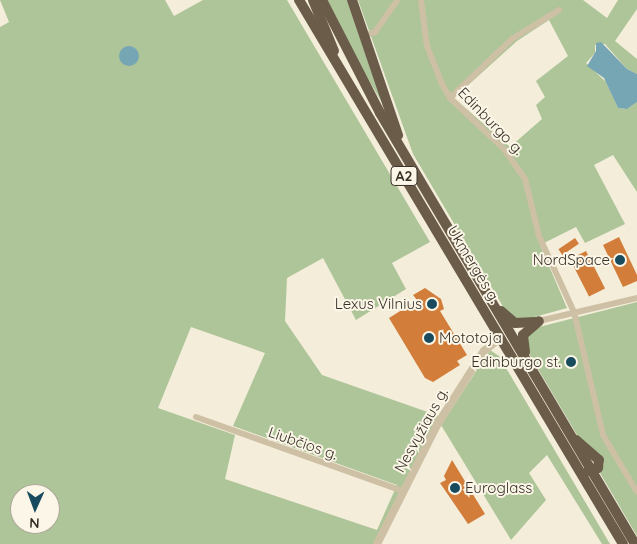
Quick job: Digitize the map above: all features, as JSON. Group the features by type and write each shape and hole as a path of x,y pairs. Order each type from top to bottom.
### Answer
{"highway":[{"name":"Ukmergės g.","path":"298,0 623,544"},
{"path":"313,0 351,91"},
{"path":"322,0 345,52 406,157"},
{"name":"A2","path":"352,0 406,157"},
{"name":"Ukmergės g.","path":"406,157 570,434 598,460 598,468 592,471"},
{"path":"492,302 515,323 539,321"},
{"path":"532,370 522,338 539,321"},
{"path":"567,450 586,471 592,471 635,544"}],"street":[{"path":"364,36 375,32 397,0"},
{"name":"Edinburgo g.","path":"421,0 427,46 450,98 504,149 525,179 540,236 574,312 603,435 637,492"},
{"path":"450,98 512,39 559,10"},
{"path":"539,321 637,298"},
{"name":"Nesvyžiaus g.","path":"377,544 442,416 484,351 500,337"},
{"name":"Liubčios g.","path":"196,417 404,491"}],"green space":[{"path":"0,0 165,0 174,16 203,0 287,0 430,242 392,263 406,289 356,320 323,258 287,278 285,321 322,375 439,416 373,544 0,544 0,27 9,22","holes":["191,327 265,353 233,426 397,485 377,530 225,479 235,435 158,408"]},
{"path":"327,0 347,0 383,104 351,51"},
{"path":"358,0 583,0 607,18 618,0 637,0 637,9 615,41 637,59 637,74 627,69 605,44 595,45 595,53 586,63 606,82 618,108 627,109 637,102 637,192 613,155 594,165 625,224 585,243 576,227 540,245 567,308 520,321 508,315 413,154","holes":["549,20 568,56 536,81 545,97 536,105 542,119 510,147 454,98 517,41"]},
{"path":"637,302 637,536 600,473 604,464 601,456 580,440 525,347 525,337 539,327"},
{"path":"490,350 499,356 610,544 602,544 547,455 529,473 546,500 511,540 441,425"}],"water":[{"path":"601,42 627,69 637,74 637,102 627,109 618,108 604,78 587,66 596,51 596,43"},
{"path":"125,46 133,46 139,52 139,60 133,66 125,66 119,60 119,52"}],"building":[{"name":"NordSpace","path":"619,237 637,275 637,281 623,287 603,245"},
{"name":"NordSpace","path":"575,238 579,244 562,255 558,249"},
{"name":"NordSpace","path":"586,251 605,288 589,297 570,259"},
{"name":"Mototoja","path":"425,288 441,299 444,309 440,311 467,355 457,361 460,365 433,382 425,378 389,318 417,300 413,295"},
{"name":"Euroglass","path":"452,460 485,514 468,524 440,483 446,480 444,476"}],"place":[{"name":"NordSpace","path":"620,260"},
{"name":"Lexus Vilnius","path":"432,304"},
{"name":"Mototoja","path":"429,338"},
{"name":"Edinburgo st.","path":"571,362"},
{"name":"Euroglass","path":"455,488"}]}
